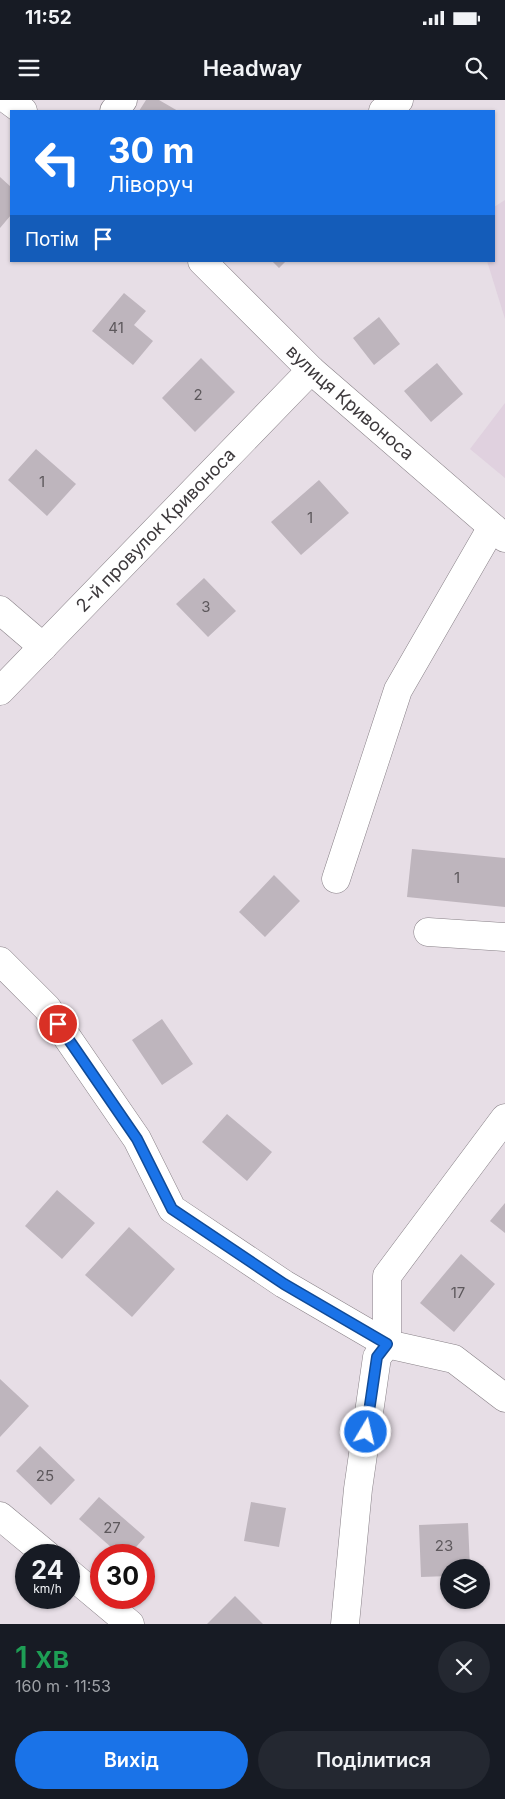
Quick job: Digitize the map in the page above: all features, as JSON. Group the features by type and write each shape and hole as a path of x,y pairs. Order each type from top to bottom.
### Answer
{"street":[{"path":"8,100 22,110"},
{"path":"115,110 123,100"},
{"path":"384,110 399,100"},
{"name":"вулиця Кривоноса","path":"203,262 312,370 499,533"},
{"name":"2-й провулок Кривоноса","path":"0,690 312,370"},
{"path":"336,879 398,690 499,533"},
{"path":"0,610 43,647"},
{"path":"428,932 505,937"},
{"path":"0,961 52,1016 137,1139 172,1209 284,1284 387,1344 454,1360 505,1398"},
{"path":"345,1624 360,1470 377,1357 387,1344 387,1276 505,1118"},
{"path":"0,1516 34,1544"},
{"path":"80,1582 130,1624"}],"shaded area":[{"path":"505,200 505,319 487,262 495,262 495,206"},
{"path":"505,403 505,478 470,449"}],"building":[{"path":"146,100 159,100 176,110 140,110"},
{"path":"0,177 10,186 10,216 0,228"},
{"path":"273,262 285,262 279,268"},
{"path":"124,293 146,311 134,325 153,341 133,365 92,331"},
{"path":"379,317 400,344 374,365 353,338"},
{"path":"201,358 235,392 195,432 162,398"},
{"path":"437,363 463,394 431,422 404,391"},
{"path":"36,449 76,484 47,516 8,480"},
{"path":"319,480 349,513 301,555 271,522"},
{"path":"204,578 236,611 208,637 176,604"},
{"path":"412,849 505,858 505,907 407,897"},
{"path":"274,875 300,901 265,937 239,912"},
{"path":"162,1019 193,1064 162,1085 132,1040"},
{"path":"227,1114 272,1152 247,1181 202,1142"},
{"path":"57,1190 95,1223 62,1259 25,1226"},
{"path":"505,1203 505,1233 490,1221"},
{"path":"129,1227 175,1269 132,1317 85,1275"},
{"path":"461,1254 495,1284 454,1332 420,1303"},
{"path":"0,1379 29,1406 0,1437"},
{"path":"40,1446 75,1480 51,1505 16,1471"},
{"path":"99,1497 145,1537 139,1544 107,1544 79,1519"},
{"path":"251,1502 286,1508 279,1547 244,1541"},
{"path":"468,1523 470,1559 440,1559 440,1576 421,1577 419,1525"},
{"path":"235,1596 263,1624 207,1624"}],"route":[{"path":"58,1024 137,1139 172,1209 284,1284 387,1344 377,1357 366,1432"}]}
